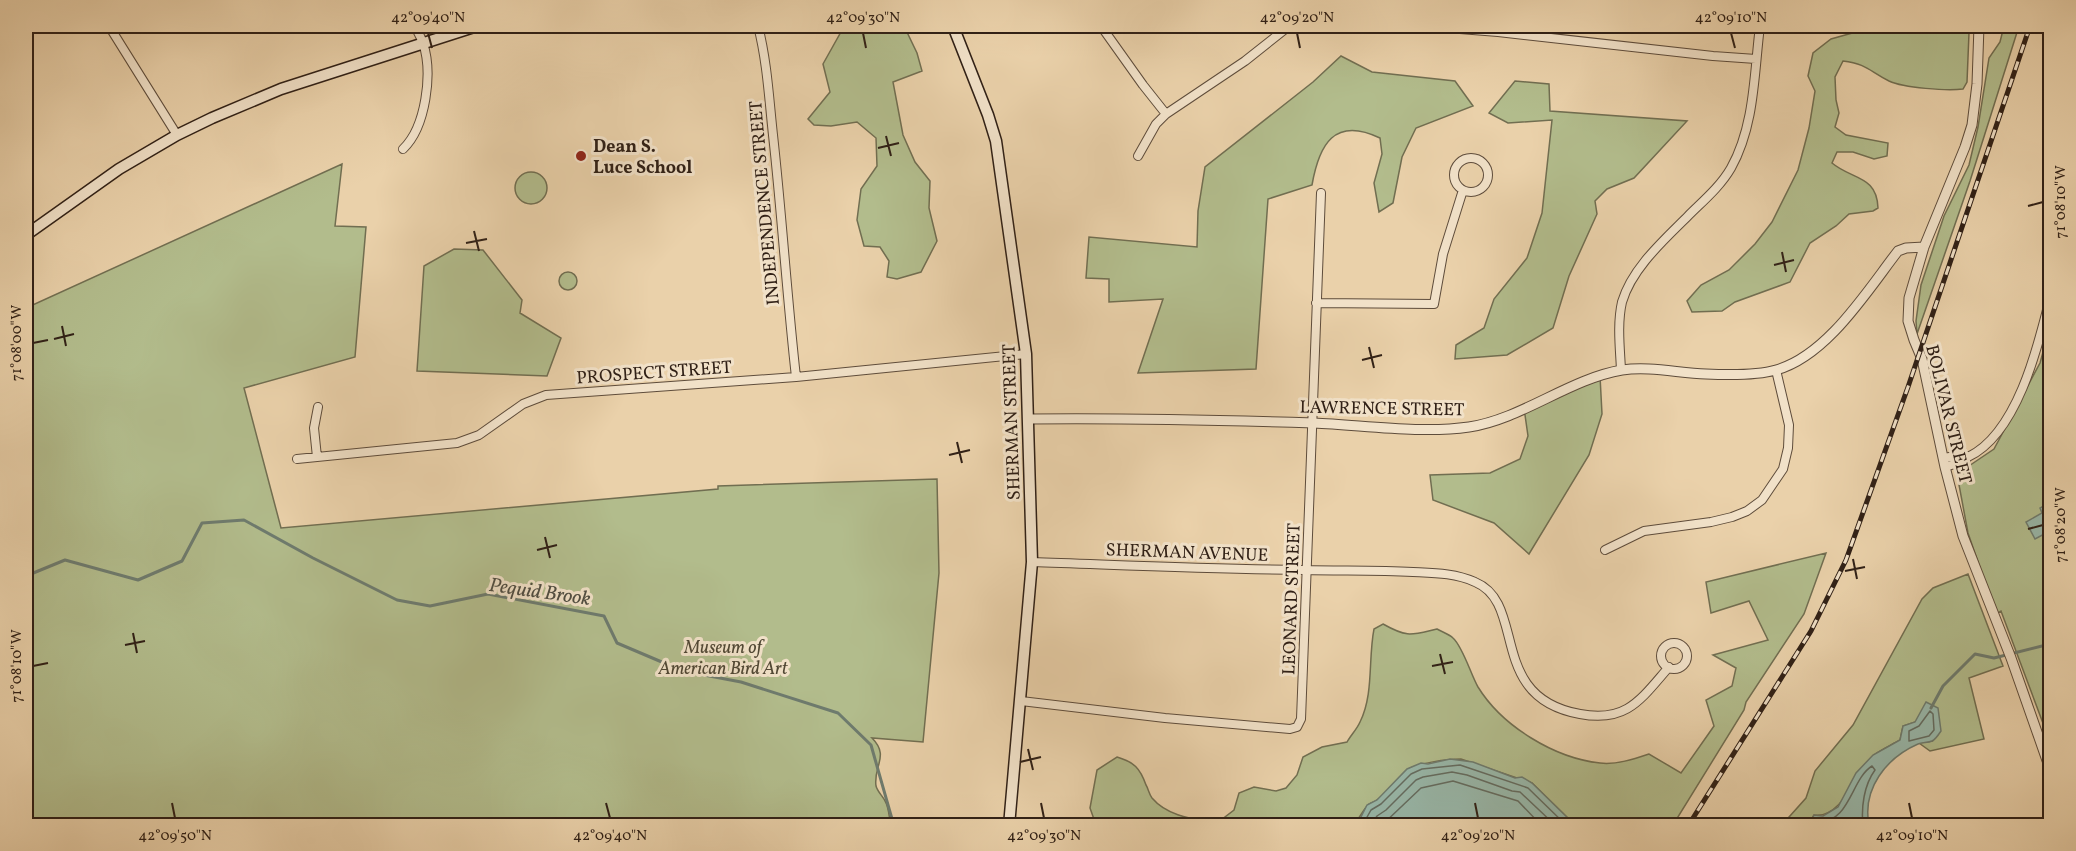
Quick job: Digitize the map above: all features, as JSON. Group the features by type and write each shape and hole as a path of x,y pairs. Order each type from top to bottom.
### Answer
{"main road":[{"path":"26,235 119,169 177,135 212,118 280,89 477,26"},
{"name":"SHERMAN STREET","path":"953,26 996,141 1026,354 1032,562 1009,825"}],"street":[{"path":"110,26 177,135"},
{"path":"402,149 412,140 420,123 427,79 423,44 415,26"},
{"name":"INDEPENDENCE STREET","path":"758,26 767,78 780,194 788,312 796,377"},
{"path":"1101,26 1166,114"},
{"path":"1138,156 1156,124 1166,114 1245,61 1287,26"},
{"path":"1422,26 1498,28 1713,56 1756,59"},
{"path":"1621,370 1619,322 1622,302 1630,282 1649,256 1715,189 1731,168 1749,125 1760,26"},
{"name":"BOLIVAR STREET","path":"1979,26 1972,124 1965,147 1924,247 1909,298 1908,321 1922,359 1944,463 1963,536 2050,769"},
{"path":"1468,158 1479,159 1488,172 1487,183 1473,192 1462,190 1458,187 1454,177 1456,167 1468,158"},
{"path":"1316,303 1434,304 1443,254 1462,190"},
{"name":"LEONARD STREET","path":"1021,701 1165,718 1290,729 1297,727 1301,719 1321,193"},
{"name":"LAWRENCE STREET","path":"1029,419 1122,418 1438,429 1486,424 1593,378 1621,370 1641,368 1706,374 1776,370 1797,360 1824,341 1842,324 1899,251 1906,248 1924,247"},
{"path":"1944,463 1964,461 1988,444 2014,408 2041,335 2050,298"},
{"name":"PROSPECT STREET","path":"297,459 457,443 479,435 523,404 546,395 796,377 1026,354"},
{"path":"1605,550 1644,531 1732,517 1748,511 1762,500 1783,469 1788,448 1788,425 1776,370"},
{"path":"316,457 314,428 318,407"},
{"name":"SHERMAN AVENUE","path":"1032,562 1383,570 1448,574 1477,582 1487,588 1499,605 1518,670 1537,696 1574,713 1593,717 1616,715 1628,710 1641,700 1669,667"}],"green space":[{"path":"840,26 904,26 917,53 922,71 893,82 903,135 915,162 930,181 929,208 937,241 921,272 897,279 887,277 889,261 880,247 864,246 857,220 861,189 877,166 876,138 857,122 831,126 814,125 808,119 830,92 823,64 842,30"},
{"path":"1966,26 1969,33 1967,82 1963,89 1947,90 1896,83 1863,66 1843,61 1835,77 1839,113 1835,127 1846,135 1888,143 1887,156 1874,159 1853,152 1837,152 1832,163 1868,184 1877,197 1878,208 1873,211 1849,214 1836,226 1810,243 1790,282 1735,302 1722,311 1692,312 1687,301 1701,285 1729,270 1755,244 1772,222 1798,170 1809,128 1815,91 1808,76 1813,53 1831,39 1863,30"},
{"path":"2004,26 2019,26 1970,181 1917,334 1916,321 1921,285 1944,216 1969,165 1978,127 1989,58 2000,42"},
{"path":"1341,56 1372,72 1455,81 1473,106 1416,128 1402,157 1393,203 1379,212 1374,183 1382,154 1380,138 1351,130 1331,138 1324,147 1312,185 1268,199 1256,369 1138,373 1163,299 1109,302 1109,279 1086,278 1089,237 1197,247 1198,211 1205,167 1313,82"},
{"path":"1515,81 1549,84 1550,111 1687,121 1634,178 1607,189 1595,201 1597,214 1569,276 1553,328 1507,355 1455,359 1456,345 1484,328 1494,299 1527,258 1542,213 1552,120 1508,123 1489,113"},
{"name":"Museum of American Bird Art","path":"342,164 335,226 366,227 355,357 244,388 281,528 718,489 718,486 937,479 939,573 923,742 872,738 880,750 876,786 887,805 891,825 26,825 26,308"},
{"path":"531,172 542,177 547,188 542,199 531,204 520,199 515,188 520,177"},
{"path":"454,249 483,250 522,300 520,313 561,338 547,376 417,371 424,266"},
{"path":"564,272 572,272 577,277 575,288 564,290 559,285 559,277"},
{"path":"2050,327 2050,742 2001,611 1996,614 1968,533 1957,474 1994,449 2040,363"},
{"path":"1600,376 1602,414 1589,455 1529,554 1494,523 1433,500 1430,475 1490,473 1520,459 1528,436 1524,408"},
{"path":"1826,553 1804,614 1746,702 1744,710 1673,825 1575,825 1532,783 1461,759 1425,763 1407,770 1376,801 1369,804 1352,825 1096,825 1090,808 1097,770 1117,757 1136,767 1151,796 1158,804 1174,813 1200,820 1217,823 1234,810 1239,793 1254,787 1276,791 1286,788 1297,775 1303,757 1322,747 1347,742 1357,727 1367,700 1374,629 1383,624 1398,632 1410,634 1437,629 1451,637 1457,642 1478,687 1488,701 1515,727 1548,747 1583,760 1600,763 1631,760 1649,754 1681,773 1714,726 1706,700 1732,686 1736,668 1713,655 1768,640 1749,601 1711,613 1706,582"},
{"path":"1968,574 2003,666 1969,678 1984,739 1930,751 1919,743 1932,741 1915,722 1903,726 1900,740 1872,757 1847,794 1832,810 1814,815 1808,825 1781,826 1806,798 1815,771 1853,725 1922,599 1933,588"}],"water":[{"path":"2049,503 2050,531 2035,539 2026,522 2042,513 2040,508"},
{"path":"1926,702 1938,708 1941,731 1933,740 1906,750 1879,776 1869,799 1869,825 1808,825 1814,815 1823,816 1838,807 1856,773 1873,755 1900,740 1903,726 1915,722"},
{"path":"1450,759 1473,762 1515,778 1522,777 1532,783 1575,825 1352,825 1359,821 1367,805 1377,800 1407,769 1421,763 1428,764"}],"waterway":[{"name":"Pequid Brook","path":"26,576 65,560 138,580 182,561 202,523 244,520 397,600 430,606 488,594 604,616 617,643 683,671 741,682 838,713 871,745 894,826"},
{"path":"1931,708 1943,686 1975,654 1994,658 2050,644"}],"railway":[{"path":"1688,826 1811,631 1846,560 1908,387 2030,26"}],"place":[{"name":"Dean S. Luce School","path":"581,156"}]}
